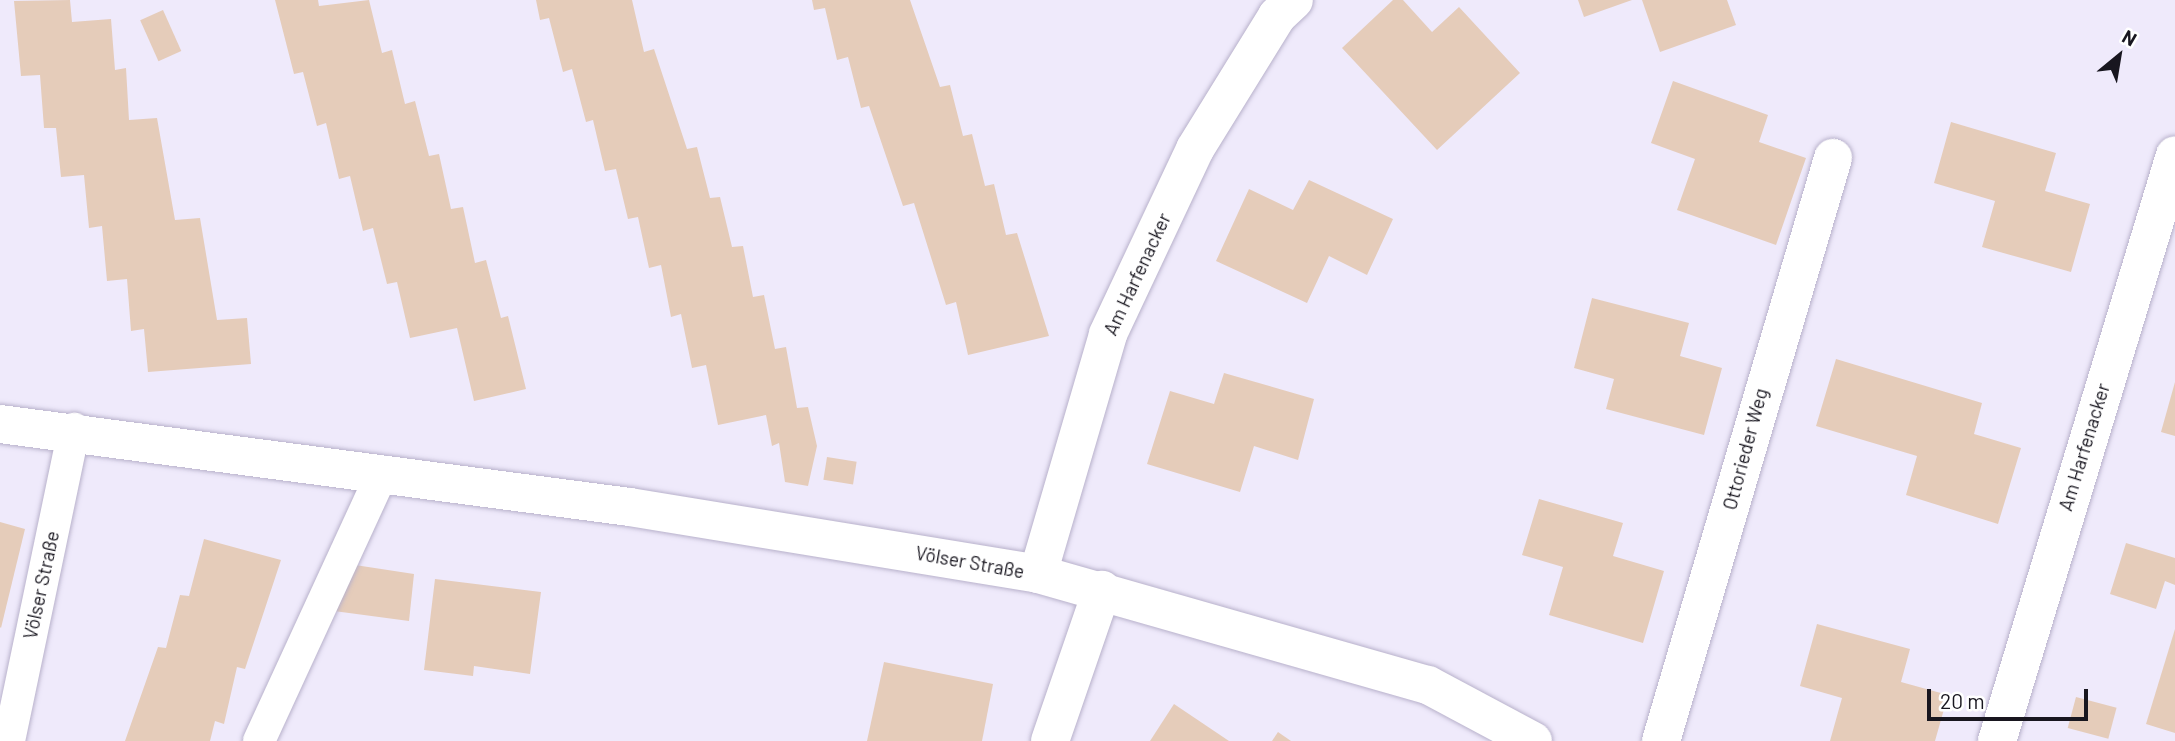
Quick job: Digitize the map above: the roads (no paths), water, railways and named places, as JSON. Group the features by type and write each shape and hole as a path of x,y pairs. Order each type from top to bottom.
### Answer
{"street":[{"name":"Am Harfenacker","path":"1038,575 1108,334 1195,149 1277,16 1294,0"},
{"name":"Am Harfenacker","path":"1997,741 2175,155"},
{"name":"Ottorieder Weg","path":"1661,741 1833,158"},
{"name":"Völser Straße","path":"0,424 74,429 383,472 1038,575 1102,590 1427,685 1533,741"},
{"path":"1050,741 1102,590"}],"lane":[{"name":"Völser Straße","path":"9,741 74,429"},
{"path":"259,741 383,472"}]}
